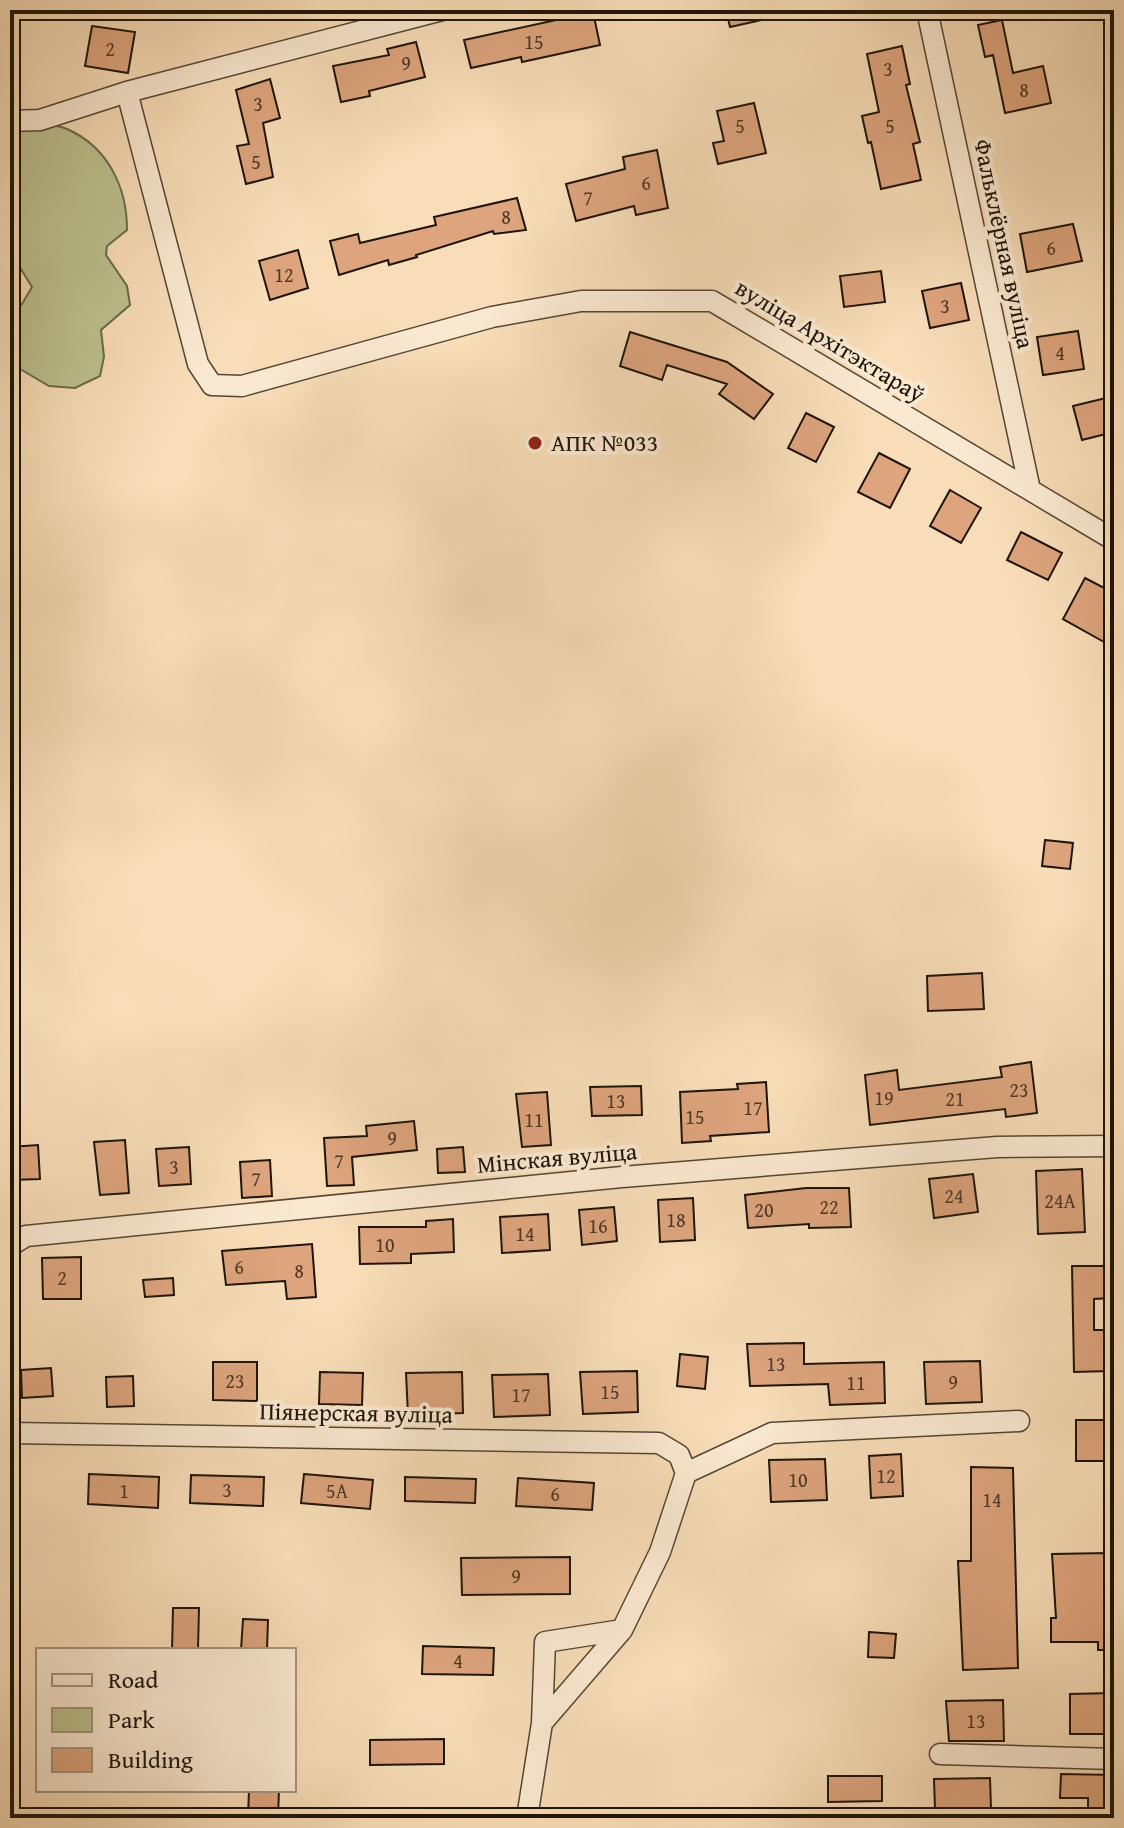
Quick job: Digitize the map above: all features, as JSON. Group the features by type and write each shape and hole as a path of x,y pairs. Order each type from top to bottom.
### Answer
{"street":[{"path":"10,121 40,120 127,92 442,10"},
{"name":"Фальклёрная вуліца","path":"927,10 1030,490"},
{"name":"вуліца Архітэктараў","path":"127,92 198,364 212,385 242,386 492,317 581,301 712,301 1114,540"},
{"name":"Мінская вуліца","path":"10,1246 26,1236 622,1177 997,1147 1114,1146"},
{"path":"542,1723 622,1630 660,1552 686,1473 772,1433 1019,1421"},
{"name":"Піянерская вуліца","path":"10,1433 659,1443 679,1455 686,1473"},
{"path":"527,1818 542,1723 545,1642 622,1630"},
{"path":"940,1754 1114,1759"}],"green space":[{"path":"37,124 67,129 94,146 119,184 126,214 127,230 107,246 106,255 127,286 130,305 101,330 104,357 100,376 75,388 49,386 10,363 10,318 32,287 19,266 10,269 10,133"}],"building":[{"path":"726,10 775,10 775,17 730,27"},
{"path":"593,12 600,45 522,62 521,57 471,68 464,40"},
{"path":"1002,20 1013,73 1043,66 1051,103 1005,113 993,55 985,57 978,25"},
{"path":"92,26 135,32 128,73 85,66"},
{"path":"416,42 425,77 369,91 370,96 341,102 333,66 389,55 387,49"},
{"path":"902,46 910,84 906,85 920,142 913,144 921,180 881,189 862,116 879,112 867,54"},
{"path":"270,79 280,118 263,123 273,177 246,184 237,146 249,144 236,90"},
{"path":"754,103 766,153 718,164 713,143 724,141 717,111"},
{"path":"657,150 668,208 636,215 634,206 576,221 566,184 625,169 623,157"},
{"path":"517,198 526,230 494,234 493,231 389,265 388,260 339,275 330,241 358,234 360,243 436,225 434,217"},
{"path":"1073,224 1082,261 1027,272 1020,234"},
{"path":"298,250 308,288 270,300 259,261"},
{"path":"881,271 885,302 844,307 840,276"},
{"path":"961,283 969,320 930,328 922,291"},
{"path":"1078,331 1084,369 1043,375 1037,337"},
{"path":"630,332 727,362 773,394 754,419 719,394 727,384 667,365 662,380 620,366"},
{"path":"1114,396 1114,432 1082,440 1073,406"},
{"path":"806,413 834,427 816,462 788,448"},
{"path":"879,453 910,469 890,508 858,492"},
{"path":"950,490 981,508 961,543 930,526"},
{"path":"1021,532 1062,553 1048,580 1007,560"},
{"path":"1085,578 1114,593 1114,623 1104,642 1063,619"},
{"path":"1045,840 1073,843 1070,869 1042,866"},
{"path":"982,973 984,1009 928,1011 927,976"},
{"path":"1031,1062 1037,1113 1006,1117 1005,1109 870,1125 865,1075 897,1070 899,1090 1002,1077 1000,1067"},
{"path":"766,1082 769,1132 710,1136 711,1141 682,1143 680,1092 738,1089 737,1084"},
{"path":"641,1086 642,1115 592,1116 590,1087"},
{"path":"547,1092 551,1145 522,1147 516,1094"},
{"path":"414,1121 417,1150 352,1157 354,1185 327,1186 324,1138 367,1136 366,1126"},
{"path":"125,1140 129,1193 100,1195 94,1142"},
{"path":"38,1145 40,1179 11,1180 10,1147"},
{"path":"189,1147 191,1184 159,1186 156,1149"},
{"path":"463,1147 465,1172 438,1173 437,1149"},
{"path":"270,1160 272,1196 242,1198 240,1162"},
{"path":"1082,1169 1085,1232 1038,1234 1036,1171"},
{"path":"973,1174 978,1212 934,1218 929,1179"},
{"path":"806,1188 849,1188 851,1227 809,1228 809,1224 748,1228 745,1195"},
{"path":"693,1198 695,1240 660,1242 658,1200"},
{"path":"614,1207 617,1241 582,1245 579,1210"},
{"path":"548,1214 550,1250 502,1253 500,1217"},
{"path":"453,1219 454,1252 411,1254 411,1263 360,1264 359,1227 426,1227 426,1221"},
{"path":"312,1244 316,1297 287,1299 285,1281 226,1285 222,1251"},
{"path":"81,1257 81,1299 43,1299 42,1258"},
{"path":"1072,1266 1111,1266 1111,1298 1094,1299 1094,1330 1109,1330 1110,1371 1074,1372"},
{"path":"173,1278 174,1295 145,1297 143,1280"},
{"path":"804,1343 804,1364 884,1362 885,1403 830,1405 828,1384 750,1386 747,1344"},
{"path":"680,1354 708,1357 705,1389 677,1386"},
{"path":"980,1361 982,1402 926,1404 924,1362"},
{"path":"213,1362 257,1362 257,1401 213,1400"},
{"path":"51,1368 53,1396 22,1398 21,1370"},
{"path":"637,1371 638,1412 583,1414 580,1372"},
{"path":"320,1372 363,1373 362,1405 319,1404"},
{"path":"462,1372 463,1413 408,1415 406,1373"},
{"path":"548,1374 550,1415 494,1417 492,1375"},
{"path":"133,1376 134,1406 107,1407 106,1377"},
{"path":"1076,1420 1113,1420 1113,1461 1076,1461"},
{"path":"901,1454 903,1496 871,1498 869,1456"},
{"path":"825,1459 827,1500 771,1502 769,1460"},
{"path":"971,1467 1013,1468 1018,1668 963,1670 958,1561 971,1561"},
{"path":"89,1474 159,1477 158,1508 88,1504"},
{"path":"304,1474 373,1480 370,1509 301,1503"},
{"path":"191,1475 264,1477 263,1506 190,1503"},
{"path":"405,1477 476,1479 475,1503 405,1501"},
{"path":"518,1478 594,1483 592,1510 516,1506"},
{"path":"1108,1553 1113,1650 1098,1650 1098,1642 1051,1642 1051,1618 1056,1618 1052,1554"},
{"path":"570,1557 570,1594 462,1595 461,1558"},
{"path":"173,1608 199,1608 198,1648 172,1648"},
{"path":"243,1619 268,1620 267,1648 241,1648"},
{"path":"869,1632 896,1634 894,1658 868,1657"},
{"path":"423,1646 494,1648 493,1675 422,1674"},
{"path":"1113,1693 1114,1734 1070,1734 1070,1694"},
{"path":"1003,1700 1004,1741 949,1741 946,1701"},
{"path":"444,1739 444,1764 370,1765 370,1740"},
{"path":"1061,1774 1114,1775 1114,1811 1088,1811 1088,1798 1060,1798"},
{"path":"828,1776 882,1776 882,1801 828,1802"},
{"path":"990,1778 991,1808 935,1809 934,1779"},
{"path":"249,1792 279,1792 278,1818 248,1818"}],"place":[{"name":"АПК №033","path":"535,443"}]}
